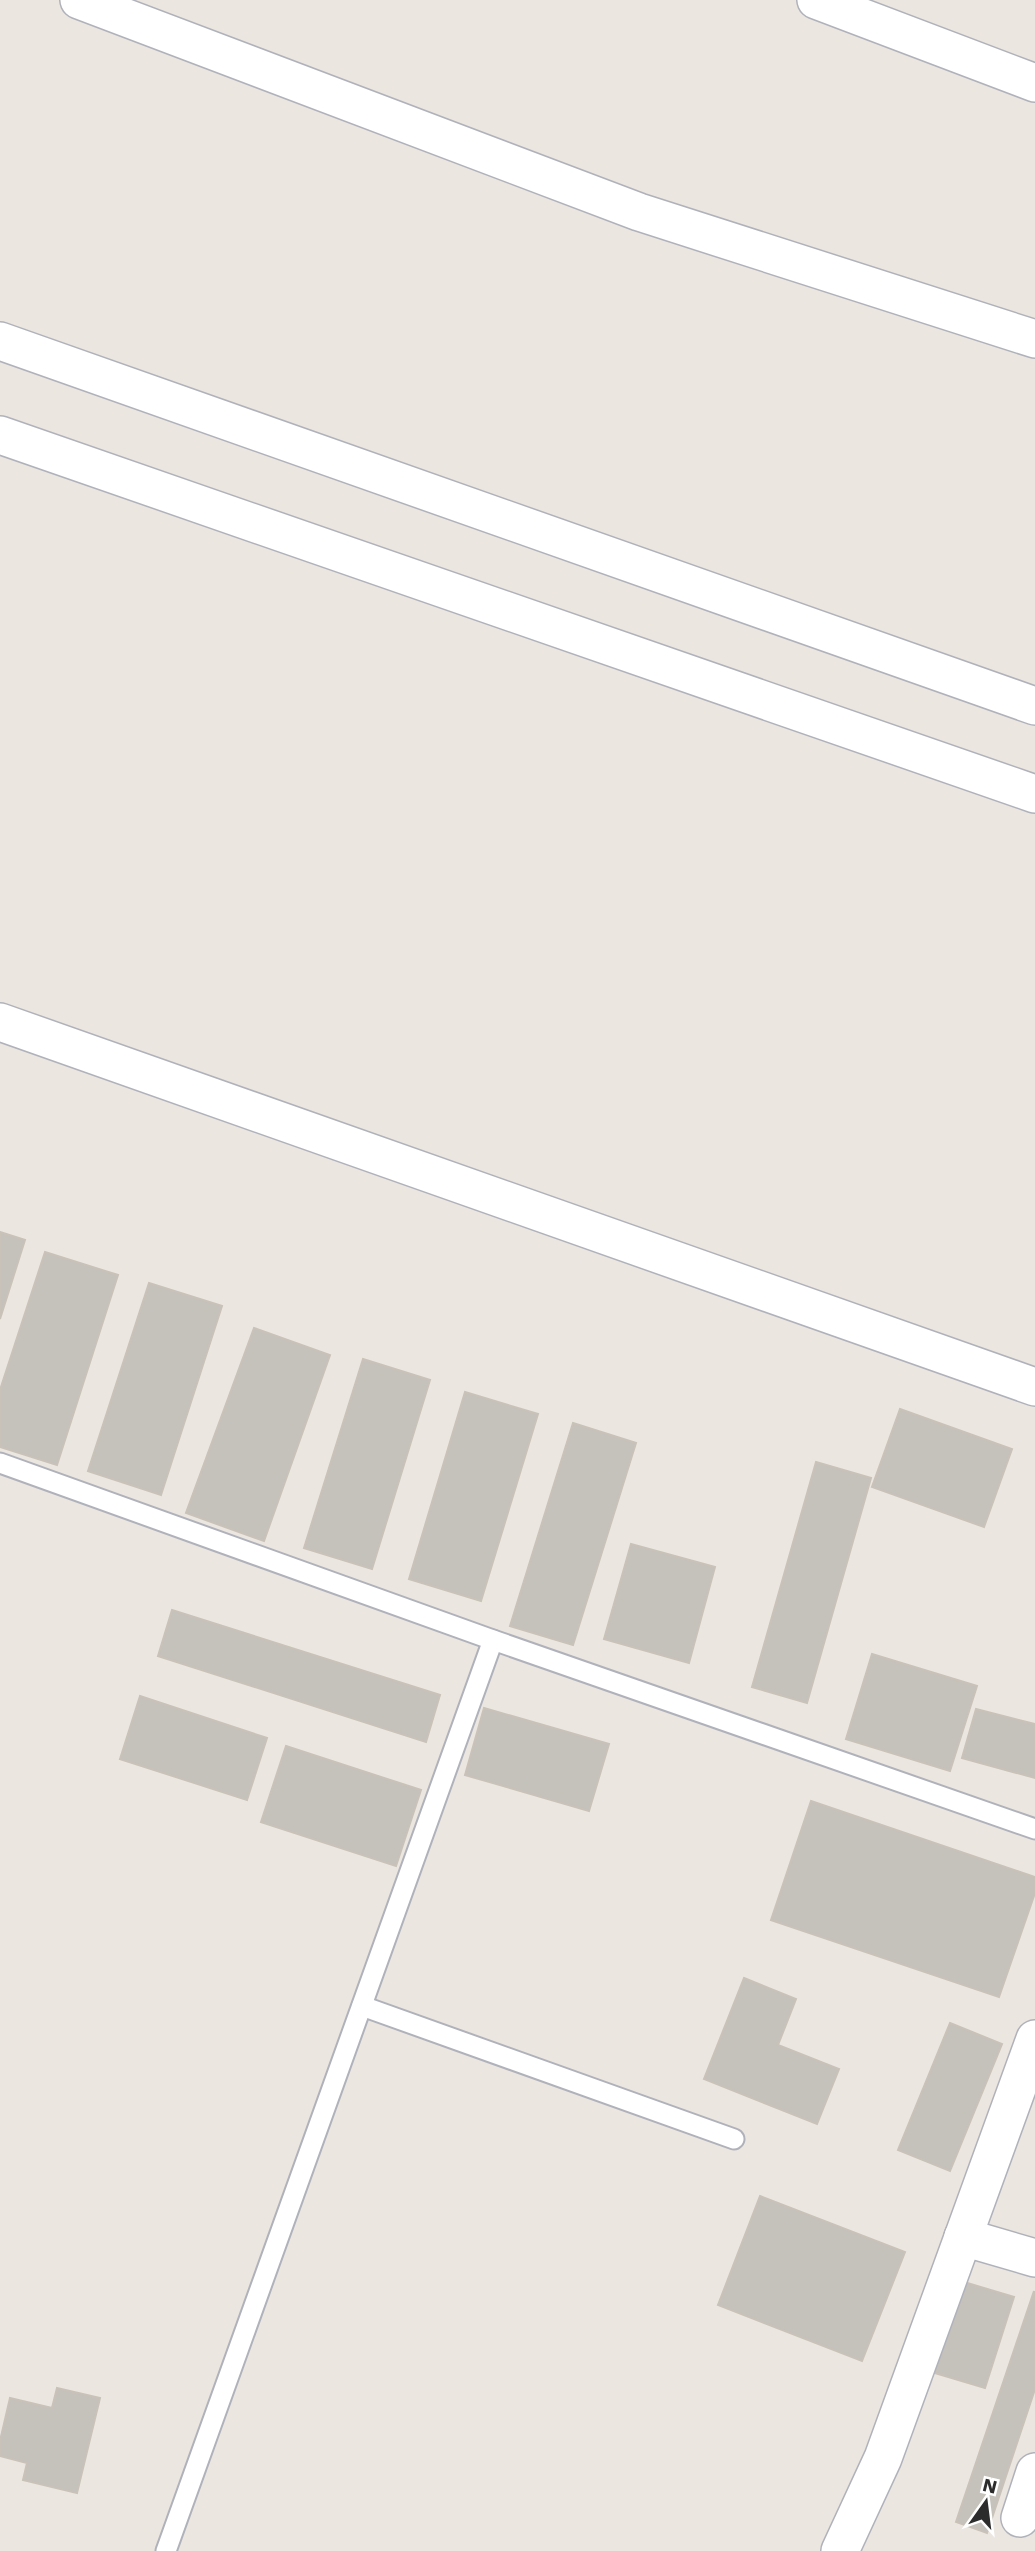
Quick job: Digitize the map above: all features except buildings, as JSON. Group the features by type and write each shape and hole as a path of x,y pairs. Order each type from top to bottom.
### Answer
{"street":[{"path":"79,0 639,212 1035,339"},
{"path":"816,0 1035,83"},
{"path":"0,341 1035,706"},
{"path":"0,435 1035,794"},
{"path":"0,1022 1035,1387"},
{"path":"840,2551 883,2458 1035,2039"},
{"path":"963,2237 1035,2258"},
{"path":"1020,2518 1035,2472"}],"lane":[{"path":"0,1463 492,1640 1035,1829"},
{"path":"166,2551 492,1640"},
{"path":"362,2006 734,2139"}]}
